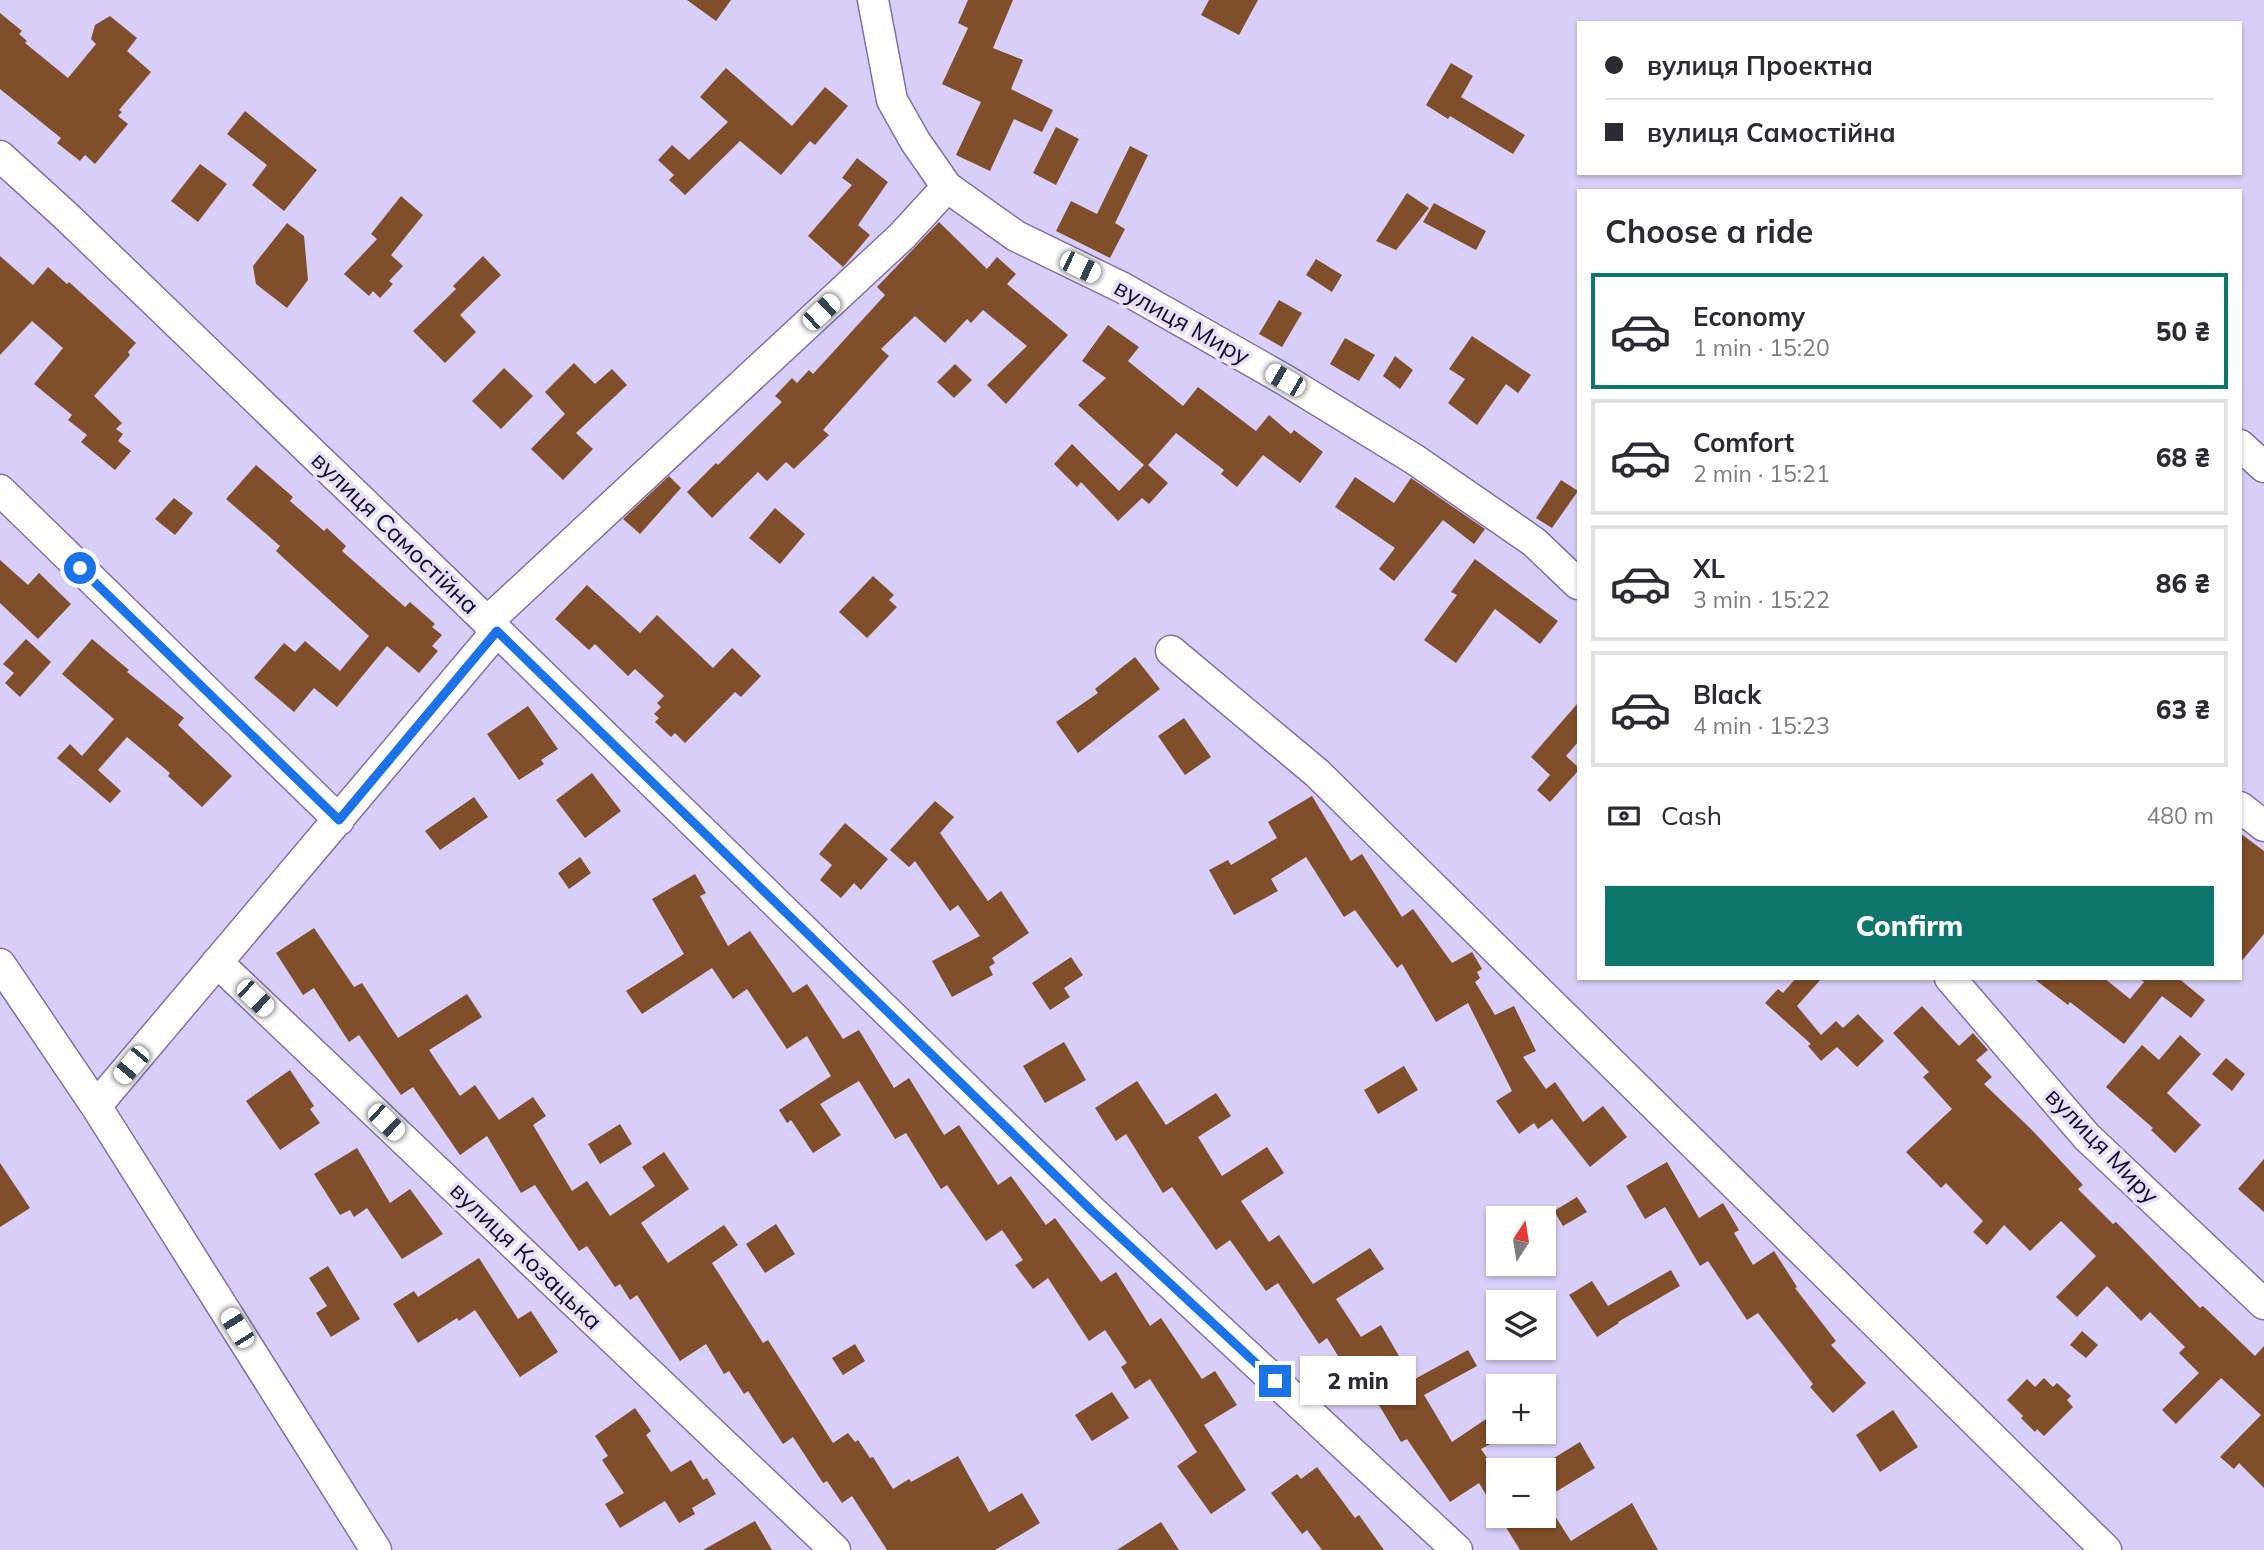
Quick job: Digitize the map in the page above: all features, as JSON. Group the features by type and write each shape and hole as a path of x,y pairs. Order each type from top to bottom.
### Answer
{"street":[{"name":"вулиця Миру","path":"879,6 892,100 915,141 947,187 1016,236 1123,288 1285,380 1414,459 1534,542 1577,583"},
{"name":"вулиця Самостійна","path":"0,156 66,216 492,627 1092,1211 1457,1550"},
{"path":"96,1106 339,820 492,627 892,246 947,187"},
{"path":"2242,447 2264,467"},
{"path":"0,490 339,820"},
{"path":"1171,651 1317,772 2106,1550"},
{"path":"2242,809 2264,826"},
{"name":"вулиця Козацька","path":"217,962 835,1550"},
{"path":"0,964 96,1106 376,1550"},
{"name":"вулиця Миру","path":"1952,980 2087,1137 2264,1304"}],"building":[{"path":"687,0 731,0 716,21"},
{"path":"968,0 1013,0 993,48 1023,60 1011,89 1053,110 1042,132 1014,119 990,171 956,155 981,102 942,84 968,28 958,23"},
{"path":"1209,0 1258,0 1239,35 1201,15"},
{"path":"0,13 22,31 19,34 27,41 25,43 68,78 96,44 91,39 95,25 110,16 137,38 127,51 151,72 119,110 122,112 118,116 128,124 95,164 85,155 80,161 57,143 61,138 0,89"},
{"path":"1451,63 1473,76 1461,97 1525,135 1513,154 1450,116 1448,119 1426,105"},
{"path":"726,68 792,126 825,87 848,106 815,145 810,141 781,175 740,141 685,195 669,180 674,175 658,160 672,145 689,160 728,122 700,97"},
{"path":"245,111 317,170 284,211 252,185 267,165 227,134"},
{"path":"1056,127 1079,139 1056,185 1033,173"},
{"path":"1130,146 1148,155 1115,223 1125,229 1110,258 1056,231 1071,201 1097,214"},
{"path":"857,158 888,182 858,225 870,235 843,267 808,236 852,185 842,178"},
{"path":"200,164 227,184 198,222 171,201"},
{"path":"1407,193 1429,208 1396,250 1376,241"},
{"path":"401,196 423,215 391,255 403,266 389,281 393,284 380,298 373,291 369,296 344,274 377,239 371,234"},
{"path":"1434,203 1486,231 1476,250 1423,222"},
{"path":"939,222 987,269 997,257 1016,274 1007,284 1068,335 1006,404 987,385 1027,346 983,310 971,323 967,319 945,343 915,316 881,349 889,356 823,430 829,435 794,469 786,462 767,481 758,472 712,518 687,492 782,402 775,396 792,378 797,383 809,370 813,374 885,295 877,287"},
{"path":"287,223 304,236 308,280 287,308 256,284 253,266"},
{"path":"0,256 33,285 48,267 67,284 69,282 136,343 128,352 130,355 94,396 122,423 116,429 123,434 118,441 131,451 115,470 81,442 87,435 68,420 72,415 34,384 63,348 32,321 0,355"},
{"path":"483,256 501,275 460,315 476,332 445,363 413,331 456,289 453,286"},
{"path":"1316,259 1342,275 1332,292 1306,275"},
{"path":"1279,300 1302,313 1282,347 1259,334"},
{"path":"1108,325 1139,347 1128,361 1183,406 1198,387 1256,431 1269,415 1291,434 1294,430 1323,452 1300,483 1263,455 1237,487 1221,474 1224,470 1176,433 1148,465 1168,483 1149,504 1142,498 1118,521 1081,482 1077,487 1054,464 1072,444 1119,491 1144,465 1078,405 1106,378 1082,361"},
{"path":"1472,336 1531,375 1518,393 1506,384 1477,425 1448,403 1465,379 1449,369"},
{"path":"1345,338 1375,355 1359,381 1330,364"},
{"path":"1395,356 1413,370 1400,389 1383,376"},
{"path":"574,363 595,384 612,369 627,385 576,433 593,449 563,480 531,449 565,414 545,392"},
{"path":"955,364 972,380 954,398 937,382"},
{"path":"504,368 533,396 501,429 472,401"},
{"path":"256,465 293,497 290,501 324,531 327,528 346,546 342,551 405,607 410,602 435,624 432,627 442,635 432,646 438,651 419,673 387,646 337,707 314,688 294,712 254,678 284,643 295,652 305,641 340,671 369,636 276,551 280,546 226,499"},
{"path":"669,476 681,488 640,534 623,519"},
{"path":"1355,477 1394,503 1411,478 1485,529 1474,544 1443,520 1394,581 1379,569 1395,548 1335,507"},
{"path":"1561,480 1577,490 1552,528 1536,518"},
{"path":"174,498 193,513 175,535 155,519"},
{"path":"775,508 805,534 780,564 749,538"},
{"path":"1475,559 1558,621 1540,644 1495,609 1456,663 1424,640 1457,595 1451,592"},
{"path":"0,560 28,585 39,573 71,604 38,639 0,603"},
{"path":"873,576 894,595 889,600 897,607 867,638 839,612"},
{"path":"587,585 640,633 657,615 713,668 732,648 761,676 741,697 735,692 685,743 675,733 671,737 655,722 659,718 654,714 661,707 657,703 664,696 635,669 628,676 595,644 589,650 555,619"},
{"path":"26,639 51,662 20,697 5,683 14,673 3,664"},
{"path":"92,639 129,670 127,672 184,718 178,725 232,776 202,807 168,776 170,773 127,737 98,770 121,791 110,803 57,758 70,744 82,756 114,719 62,674"},
{"path":"1135,657 1160,689 1078,753 1056,722 1098,693 1095,689"},
{"path":"1577,704 1577,743 1566,756 1577,766 1577,772 1550,802 1537,790 1550,775 1531,757"},
{"path":"528,706 558,749 541,760 544,764 519,780 487,734"},
{"path":"1184,718 1211,757 1185,775 1158,736"},
{"path":"592,773 621,811 585,838 556,800"},
{"path":"1312,796 1351,861 1362,854 1402,917 1413,909 1452,963 1472,952 1482,969 1477,972 1480,978 1475,982 1495,1015 1514,1006 1536,1051 1523,1057 1546,1089 1555,1082 1583,1122 1603,1106 1627,1137 1590,1167 1552,1119 1538,1129 1534,1123 1519,1134 1496,1101 1512,1091 1468,1003 1436,1022 1402,964 1397,968 1355,910 1344,917 1306,857 1271,879 1278,891 1234,915 1209,870 1228,860 1231,865 1277,838 1268,822"},
{"path":"474,797 488,817 440,850 425,831"},
{"path":"935,801 954,817 940,833 988,901 1001,891 1029,933 992,958 995,963 989,967 993,975 952,997 932,961 980,936 958,905 950,911 915,861 909,867 890,850"},
{"path":"845,823 888,859 861,890 854,883 841,898 820,880 832,865 819,854"},
{"path":"2242,834 2264,851 2264,934 2242,961"},
{"path":"580,857 591,873 569,889 558,873"},
{"path":"695,874 706,893 700,896 728,946 750,931 793,993 807,984 843,1039 859,1030 894,1088 909,1078 944,1135 959,1125 998,1185 1011,1176 1046,1225 1055,1218 1101,1282 1116,1272 1150,1326 1161,1318 1202,1379 1215,1371 1237,1405 1204,1425 1246,1490 1211,1514 1177,1466 1197,1452 1150,1379 1135,1389 1121,1367 1127,1363 1105,1330 1089,1341 1048,1278 1033,1289 1015,1265 1023,1260 1002,1230 986,1241 947,1185 941,1189 906,1133 895,1139 859,1081 820,1104 841,1135 813,1153 791,1120 787,1123 779,1110 831,1076 807,1036 787,1049 747,989 733,999 712,968 642,1014 626,991 684,954 652,899"},
{"path":"314,928 354,987 362,983 398,1038 467,994 482,1017 429,1050 460,1096 475,1085 499,1120 533,1097 546,1116 533,1125 572,1191 587,1181 610,1216 655,1186 642,1167 664,1152 689,1189 641,1223 668,1263 724,1225 738,1245 712,1263 763,1343 768,1340 833,1443 848,1433 855,1442 858,1440 870,1458 873,1457 893,1489 958,1456 989,1512 1022,1493 1040,1523 995,1550 887,1550 852,1496 842,1503 827,1481 823,1483 793,1437 783,1444 748,1391 744,1394 729,1371 724,1374 706,1344 680,1361 637,1295 630,1300 620,1284 615,1287 587,1246 579,1251 535,1185 521,1193 487,1136 460,1155 413,1087 401,1095 359,1035 349,1042 314,988 303,995 276,953"},
{"path":"1071,957 1083,975 1064,988 1070,997 1050,1010 1032,983"},
{"path":"1794,980 1820,980 1797,1006 1821,1035 1836,1021 1843,1028 1858,1014 1884,1041 1857,1067 1837,1047 1821,1061 1808,1046 1811,1044 1765,1003 1778,989 1783,993"},
{"path":"2036,980 2106,980 2130,999 2144,982 2142,980 2180,980 2205,1000 2191,1018 2162,996 2124,1044 2070,1002 2068,1005"},
{"path":"1922,1006 1959,1046 1973,1033 1988,1050 1976,1060 1992,1077 1984,1084 2083,1185 2078,1189 2113,1224 2116,1222 2200,1308 2203,1306 2255,1356 2264,1346 2264,1488 2239,1463 2234,1469 2220,1457 2261,1415 2221,1378 2176,1424 2162,1410 2199,1373 2179,1353 2185,1347 2150,1312 2141,1321 2107,1286 2077,1317 2056,1297 2096,1256 2061,1221 2030,1251 2004,1225 1987,1245 1973,1232 1983,1221 1946,1183 1941,1188 1906,1152 1952,1109 1923,1077 1929,1072 1893,1033"},
{"path":"2180,1035 2201,1054 2167,1093 2201,1125 2175,1153 2151,1130 2153,1128 2106,1087 2142,1045 2159,1060"},
{"path":"1064,1042 1086,1080 1045,1103 1023,1066"},
{"path":"2226,1058 2245,1074 2232,1091 2212,1074"},
{"path":"1404,1066 1418,1090 1378,1114 1364,1090"},
{"path":"290,1070 314,1106 310,1109 320,1123 280,1150 246,1101"},
{"path":"1137,1081 1166,1125 1216,1093 1231,1116 1198,1137 1222,1176 1267,1147 1284,1173 1241,1201 1269,1242 1279,1235 1313,1284 1370,1248 1384,1269 1336,1299 1361,1337 1381,1325 1413,1380 1468,1350 1477,1366 1424,1395 1452,1442 1486,1419 1486,1444 1490,1444 1481,1449 1487,1458 1486,1495 1479,1483 1450,1502 1407,1439 1401,1442 1367,1385 1359,1390 1327,1338 1319,1344 1278,1283 1266,1291 1230,1240 1216,1250 1172,1187 1163,1193 1126,1134 1116,1141 1095,1108"},
{"path":"620,1124 632,1144 600,1164 588,1144"},
{"path":"357,1148 390,1203 410,1189 443,1234 402,1259 367,1208 354,1217 350,1210 340,1215 314,1174"},
{"path":"2264,1159 2264,1212 2238,1189"},
{"path":"1667,1162 1699,1218 1723,1203 1739,1230 1734,1233 1753,1265 1774,1251 1797,1287 1795,1288 1836,1341 1831,1345 1866,1383 1833,1413 1810,1387 1813,1384 1758,1313 1747,1320 1708,1261 1700,1266 1665,1207 1645,1219 1626,1186"},
{"path":"0,1163 30,1208 0,1227"},
{"path":"1577,1197 1587,1212 1563,1226 1556,1210"},
{"path":"776,1224 795,1254 765,1273 746,1244"},
{"path":"479,1258 518,1319 531,1311 558,1352 520,1377 475,1310 418,1343 393,1304 414,1291 418,1297"},
{"path":"328,1266 360,1319 331,1337 316,1313 327,1306 309,1278"},
{"path":"1671,1270 1680,1286 1597,1337 1569,1295 1592,1281 1608,1306"},
{"path":"2082,1331 2098,1345 2086,1358 2070,1345"},
{"path":"855,1344 865,1361 843,1375 832,1358"},
{"path":"2044,1378 2053,1387 2057,1383 2071,1396 2067,1400 2073,1407 2044,1436 2037,1429 2035,1432 2007,1400 2027,1379 2035,1387"},
{"path":"1112,1392 1129,1418 1092,1441 1075,1415"},
{"path":"635,1408 651,1431 646,1435 671,1472 691,1460 703,1480 707,1478 716,1494 692,1508 695,1514 679,1523 665,1501 620,1528 605,1504 624,1493 602,1460 608,1456 595,1436"},
{"path":"1893,1410 1918,1447 1880,1472 1856,1435"},
{"path":"1580,1442 1595,1468 1556,1492 1556,1458 1554,1458"},
{"path":"1317,1467 1355,1518 1359,1515 1384,1550 1322,1550 1307,1530 1302,1534 1271,1493 1297,1474 1301,1479"},
{"path":"1632,1503 1658,1550 1520,1550 1506,1528 1556,1528 1556,1518 1571,1541"},
{"path":"755,1521 772,1550 703,1550"},
{"path":"1161,1522 1179,1550 1117,1550"}],"route":[{"path":"80,568 339,820 497,631 1092,1211 1275,1381"}]}
